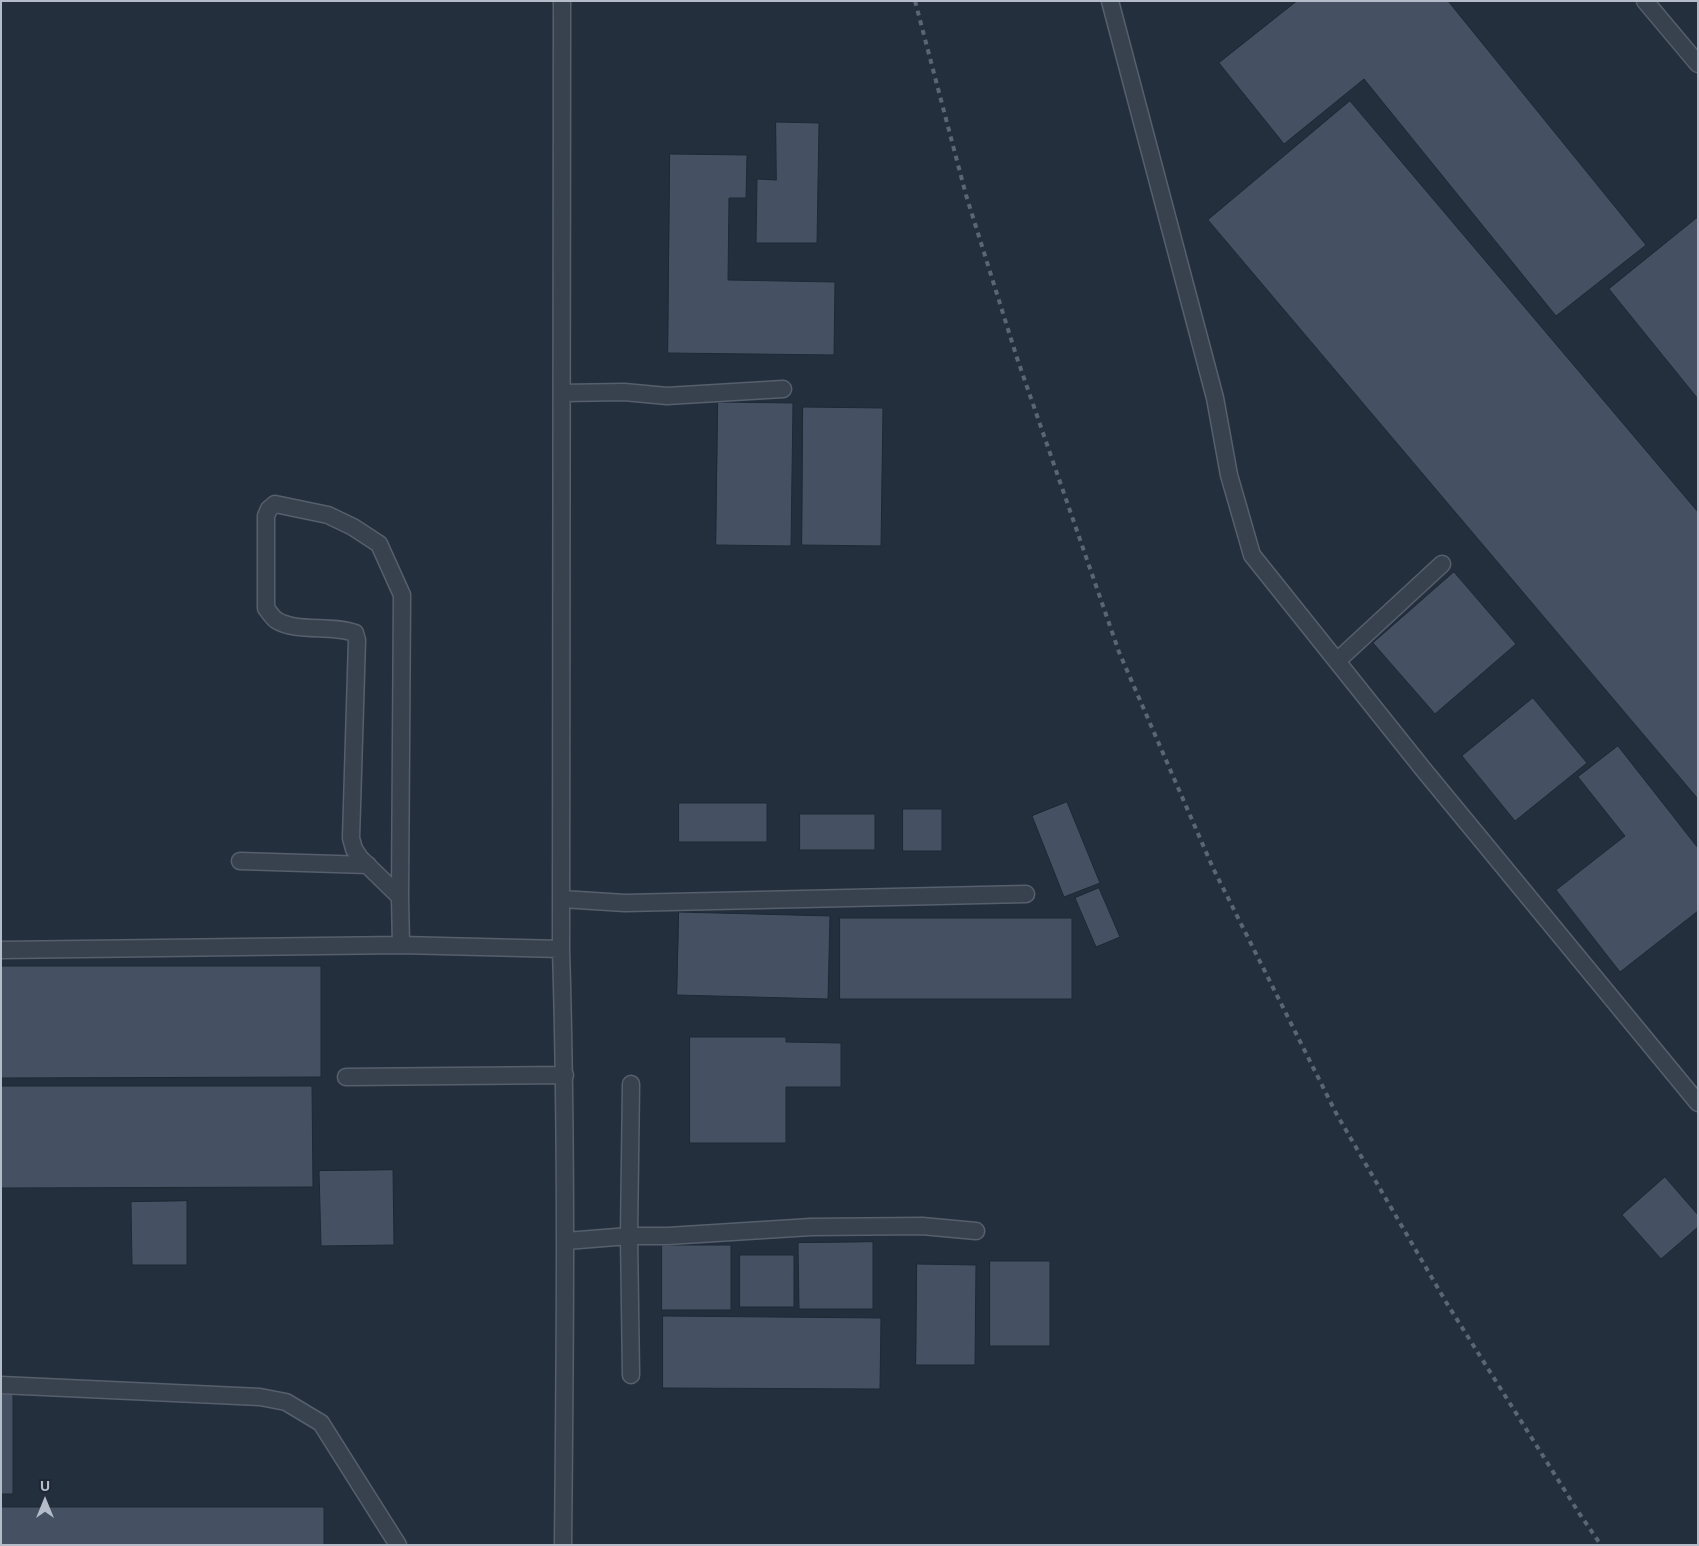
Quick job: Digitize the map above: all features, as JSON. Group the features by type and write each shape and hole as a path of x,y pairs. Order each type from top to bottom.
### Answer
{"lane":[{"path":"562,1 561,949 565,1075 566,1241 563,1545"},
{"path":"1110,1 1215,398 1229,475 1252,555 1424,770 1698,1103"},
{"path":"1645,1 1698,64"},
{"path":"562,393 624,392 667,396 784,389"},
{"path":"400,897 354,849 351,838 357,640 355,633 345,630 285,624 275,619 266,608 266,516 269,509 275,504 328,515 353,527 379,544 402,595 400,897 402,945"},
{"path":"1337,661 1442,564"},
{"path":"240,861 368,865"},
{"path":"562,899 625,903 1026,894"},
{"path":"1,950 402,945 561,949"},
{"path":"346,1077 565,1075"},
{"path":"631,1084 629,1236 631,1376"},
{"path":"566,1241 629,1236 668,1236 820,1227 922,1226 976,1231"},
{"path":"1,1385 260,1397 286,1402 320,1423 398,1545"}],"building":[{"path":"1297,1 1448,1 1646,245 1556,316 1364,79 1284,144 1219,63"},
{"path":"1350,101 1698,512 1698,799 1208,220"},
{"path":"776,122 819,123 817,243 756,243 757,179 776,180"},
{"path":"670,154 747,155 746,198 729,198 728,280 835,282 834,355 668,353"},
{"path":"1698,217 1698,399 1609,289"},
{"path":"718,402 793,403 791,546 716,545"},
{"path":"803,407 883,408 881,546 802,545"},
{"path":"1454,572 1516,644 1435,714 1373,643"},
{"path":"1533,698 1587,763 1515,821 1462,756"},
{"path":"1618,746 1698,848 1698,911 1620,972 1556,890 1625,836 1578,777"},
{"path":"1067,802 1100,883 1064,897 1032,816"},
{"path":"679,803 767,803 767,842 679,842"},
{"path":"903,809 942,809 942,851 903,851"},
{"path":"800,814 875,814 875,850 800,850"},
{"path":"1099,888 1120,937 1096,947 1075,898"},
{"path":"679,912 830,916 828,999 677,995"},
{"path":"840,918 1072,918 1072,999 840,999"},
{"path":"1,966 321,966 321,1077 1,1078"},
{"path":"690,1037 786,1037 786,1042 841,1043 841,1087 786,1087 786,1143 690,1143"},
{"path":"1,1086 312,1086 313,1187 1,1188"},
{"path":"393,1170 394,1245 321,1246 319,1171"},
{"path":"1665,1177 1698,1215 1698,1227 1661,1259 1622,1215"},
{"path":"187,1201 187,1265 132,1265 131,1202"},
{"path":"873,1242 873,1309 799,1309 798,1243"},
{"path":"662,1245 731,1245 731,1310 662,1310"},
{"path":"740,1255 794,1255 794,1307 740,1307"},
{"path":"990,1261 1050,1261 1050,1346 990,1346"},
{"path":"917,1264 976,1265 975,1365 916,1365"},
{"path":"663,1316 881,1318 880,1389 663,1388"},
{"path":"1,1388 13,1388 13,1494 1,1494"},
{"path":"1,1507 324,1507 324,1545 1,1545"}],"railway":[{"path":"915,1 966,195 1017,358 1119,652 1213,868 1336,1113 1446,1302 1601,1545"}]}
